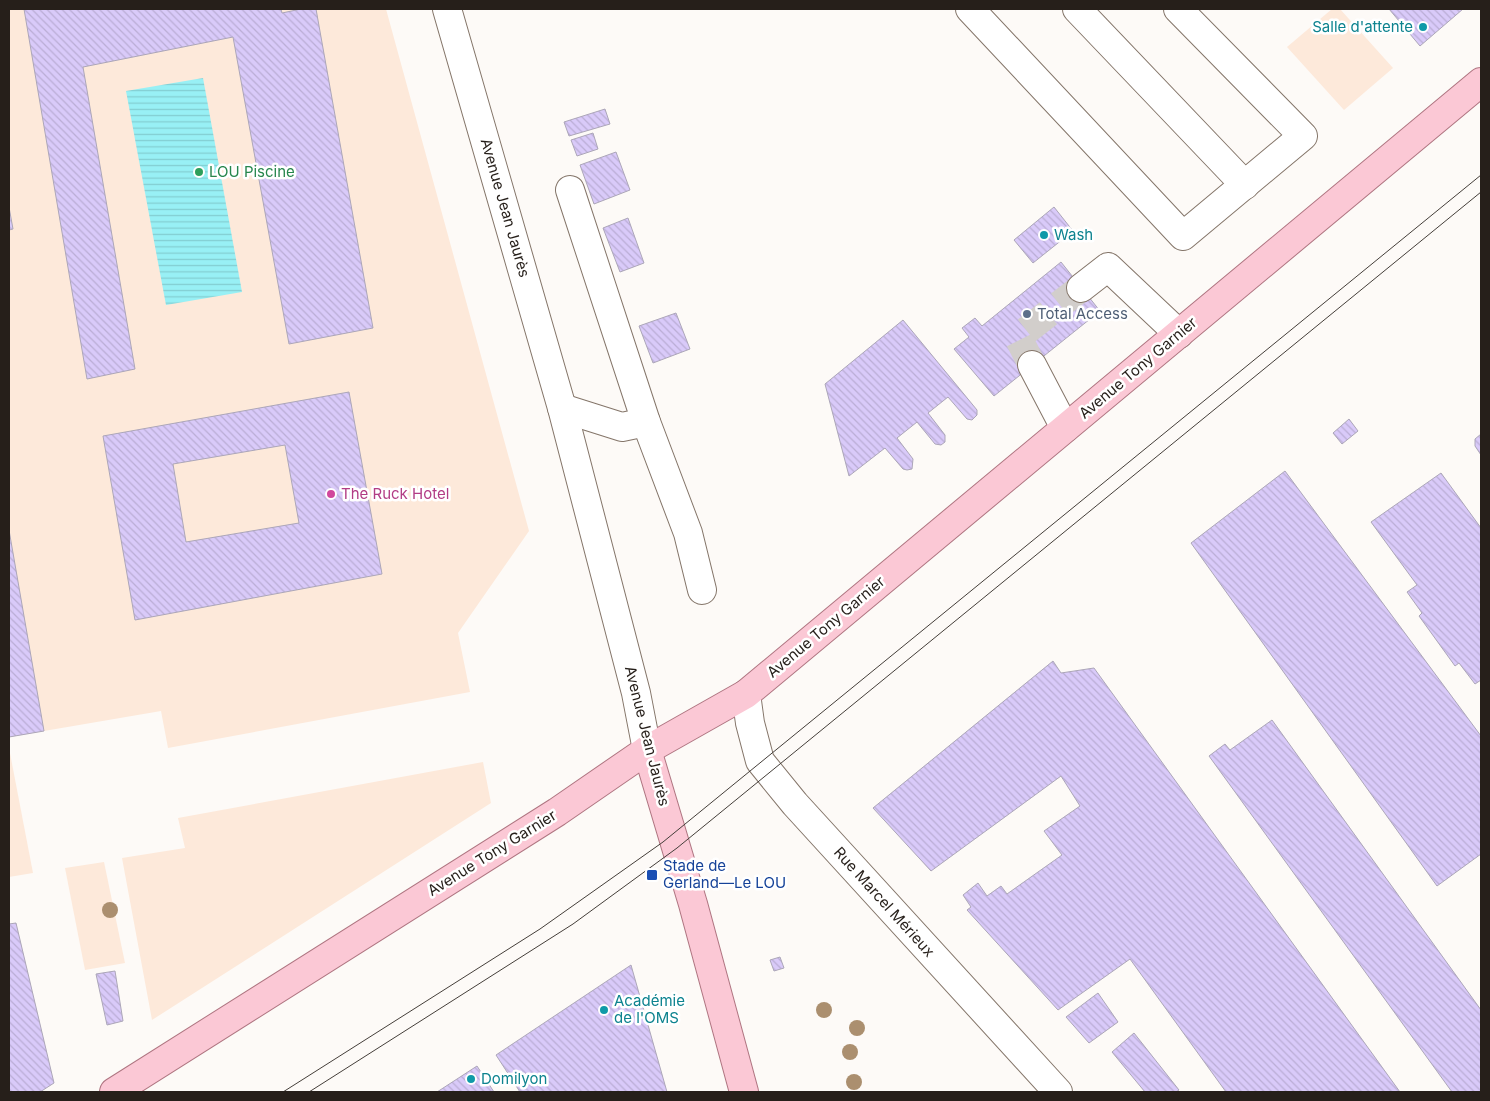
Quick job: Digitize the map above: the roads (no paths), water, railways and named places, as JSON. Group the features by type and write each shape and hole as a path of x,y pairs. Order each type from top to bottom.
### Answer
{"main road":[{"name":"Avenue Tony Garnier","path":"114,1092 557,812 647,750 746,694 1481,82"},
{"name":"Avenue Jean Jaurès","path":"647,750 693,904 744,1092"}],"street":[{"name":"Avenue Jean Jaurès","path":"447,9 562,408 636,693 647,750"},
{"path":"970,9 1183,236 1303,136 1178,9"},
{"path":"1077,9 1245,185"},
{"path":"570,190 646,422 688,533 702,590"},
{"path":"1082,288 1108,267 1179,334"},
{"path":"1032,365 1065,428"},
{"path":"562,408 622,427 646,422"},
{"name":"Rue Marcel Mérieux","path":"746,694 750,723 760,761 795,804 1058,1092"}],"water":[{"path":"203,78 242,292 166,305 126,91"}],"tunnel":[{"path":"1032,365 1018,337 1081,288"}],"tram line":[{"path":"283,1092 540,929 663,842 1481,175"},
{"path":"309,1092 573,924 677,848 1481,192"}],"place":[{"name":"Salle d'attente","path":"1423,27"},
{"name":"LOU Piscine","path":"199,172"},
{"name":"Wash","path":"1044,235"},
{"name":"Total Access","path":"1027,314"},
{"name":"The Ruck Hotel","path":"331,494"},
{"name":"Stade de Gerland—Le LOU","path":"652,875"},
{"name":"Académie de l'OMS","path":"604,1010"},
{"name":"Domilyon","path":"471,1079"}]}
